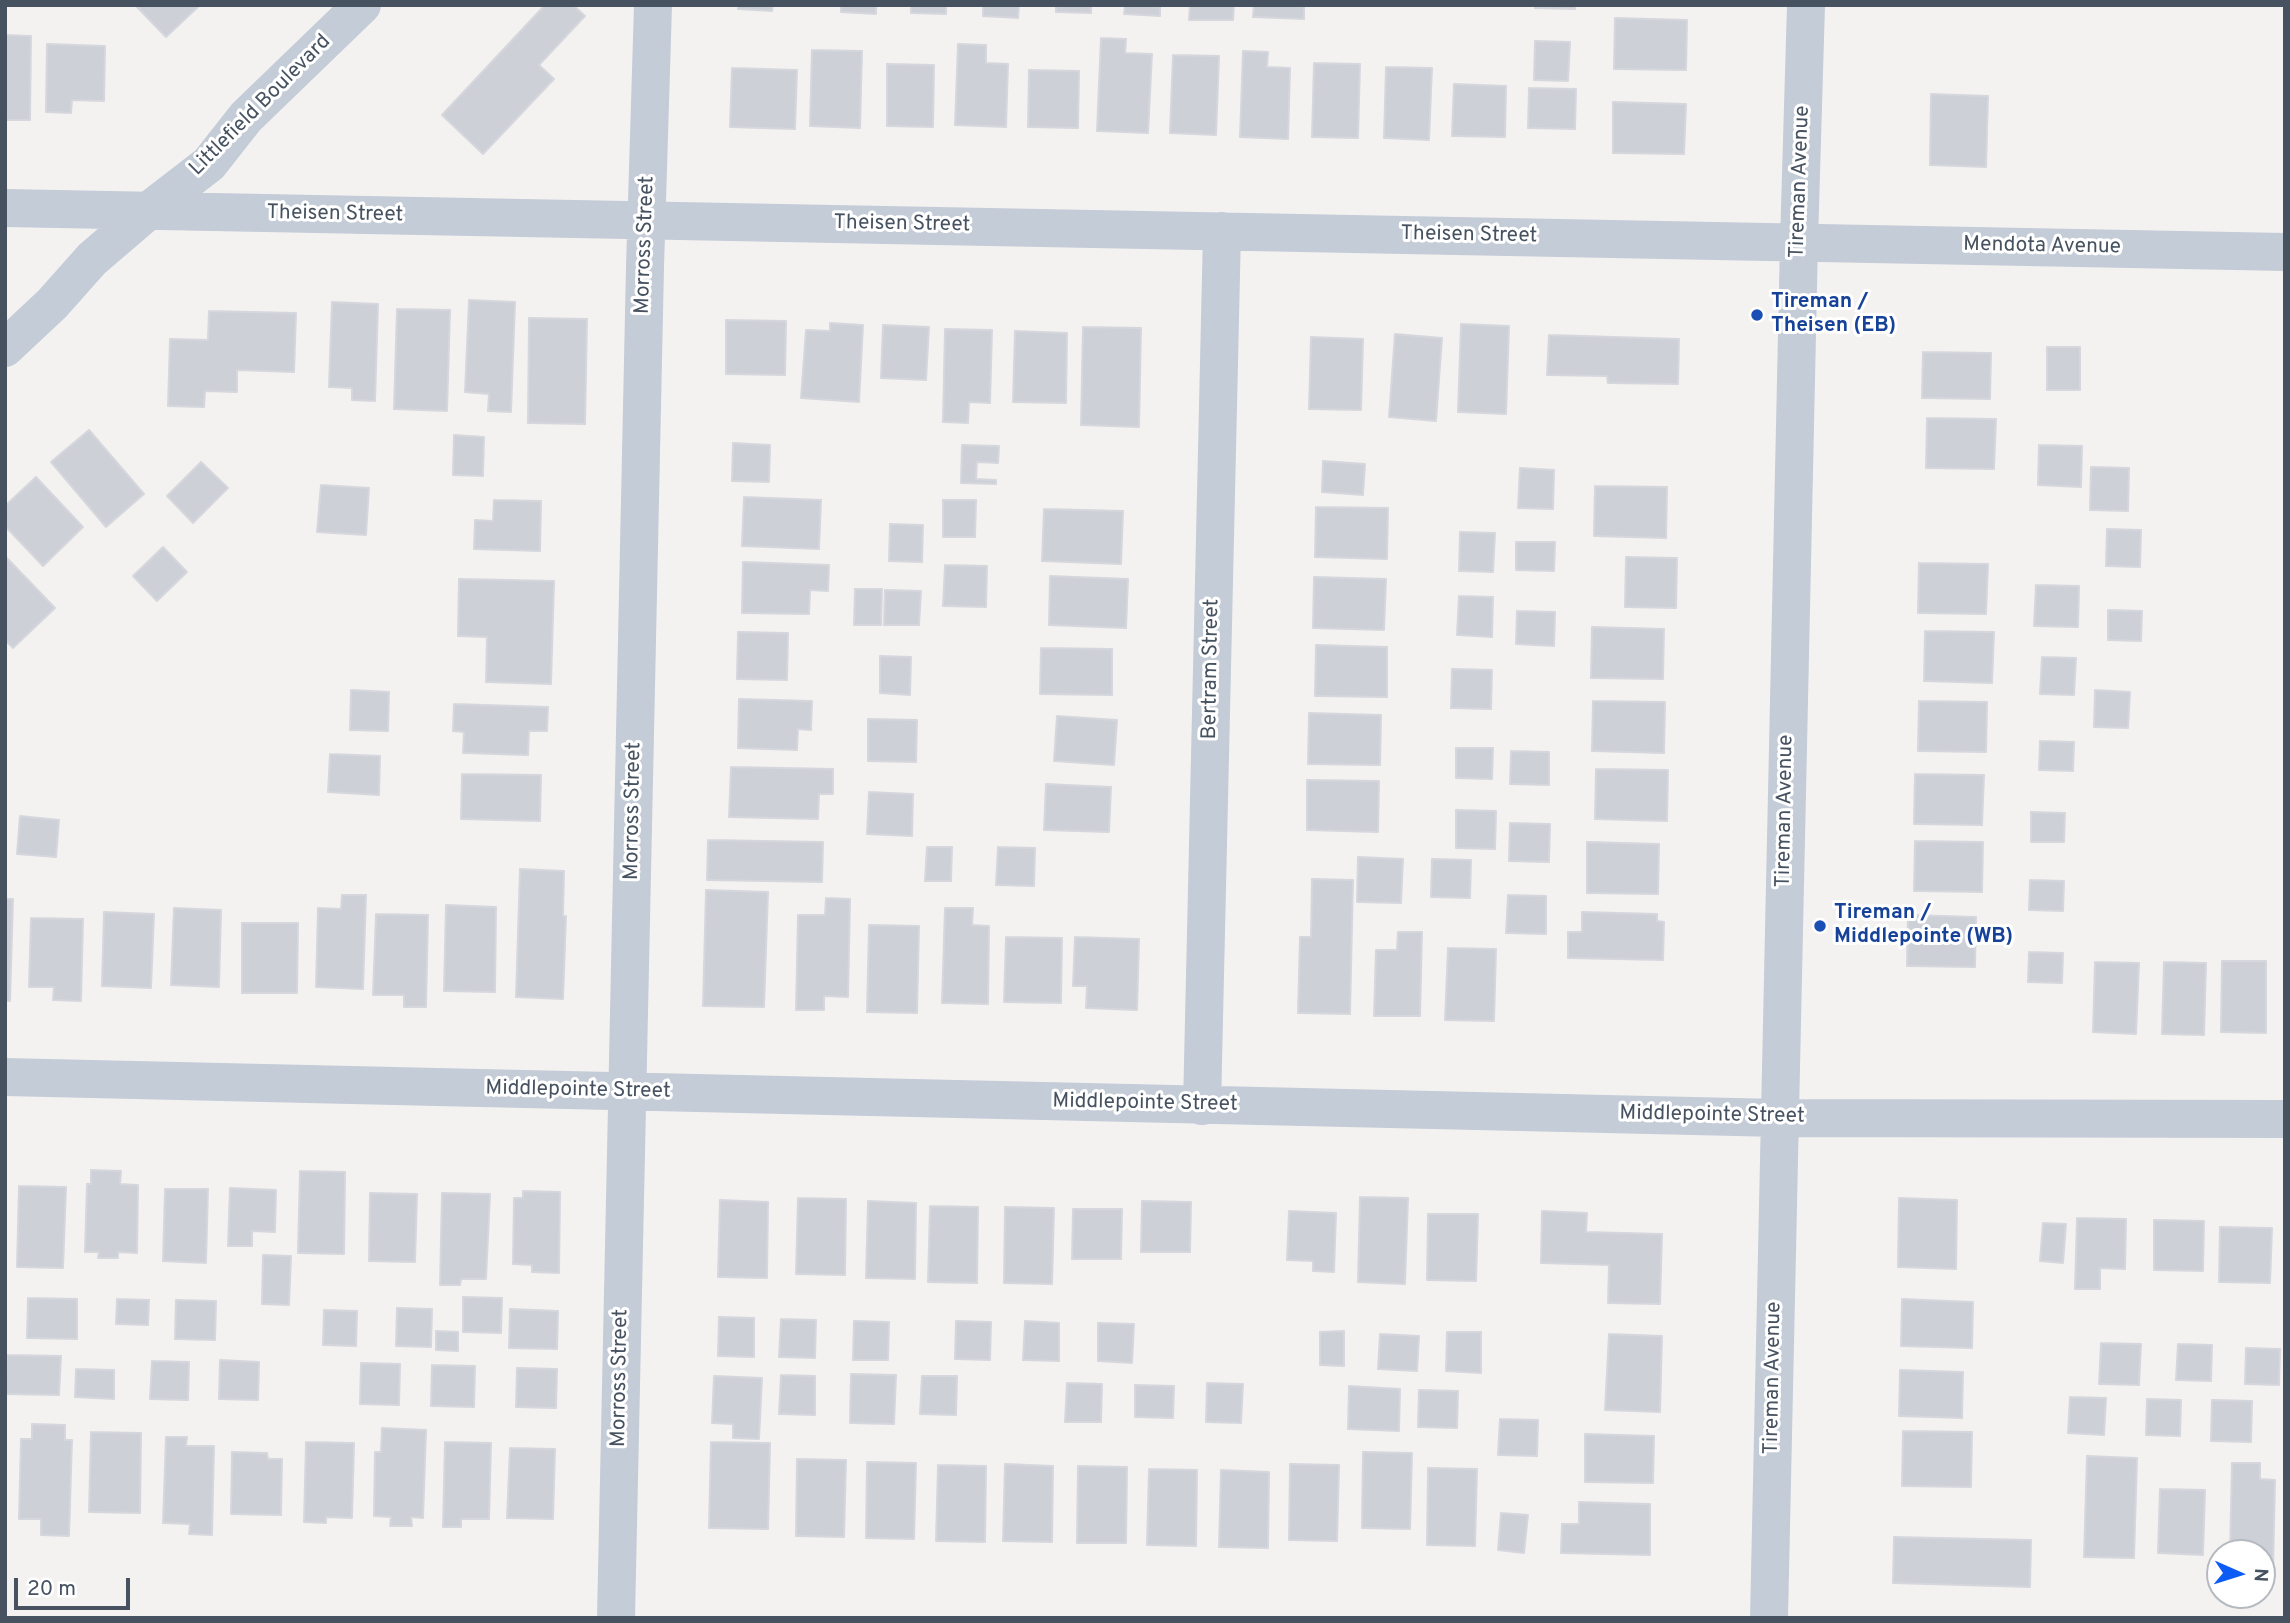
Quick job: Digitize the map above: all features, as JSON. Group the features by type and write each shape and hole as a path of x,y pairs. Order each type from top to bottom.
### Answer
{"street":[{"name":"Littlefield Boulevard","path":"5,348 52,303 92,259 209,164 246,117 362,5"},
{"name":"Morross Street","path":"616,1618 653,5"},
{"name":"Tireman Avenue","path":"1769,1618 1806,5"},
{"name":"Theisen Street","path":"5,208 1799,243"},
{"name":"Bertram Street","path":"1202,1106 1222,232"},
{"name":"Mendota Avenue","path":"1799,243 2285,252"},
{"name":"Middlepointe Street","path":"5,1077 1779,1118 2285,1119"}],"building":[{"path":"135,5 200,5 166,37"},
{"path":"545,5 573,5 585,16 539,65 554,79 483,154 442,115"},
{"path":"738,5 773,5 772,11 738,9"},
{"path":"841,5 876,5 876,14 841,12"},
{"path":"911,5 946,5 946,14 911,13"},
{"path":"983,5 1019,5 1018,18 983,16"},
{"path":"1056,5 1091,5 1091,13 1056,12"},
{"path":"1125,5 1160,5 1160,16 1124,14"},
{"path":"1190,5 1234,5 1233,20 1189,20"},
{"path":"1254,5 1304,5 1304,19 1253,17"},
{"path":"1535,5 1575,5 1575,9 1535,8"},
{"path":"1615,18 1687,20 1686,70 1614,69"},
{"path":"5,35 31,36 30,120 5,120"},
{"path":"1101,38 1126,39 1125,53 1152,54 1148,133 1097,131"},
{"path":"1535,41 1570,42 1568,81 1534,80"},
{"path":"47,44 105,46 104,101 72,100 71,113 46,112"},
{"path":"958,44 986,45 986,63 1008,64 1006,127 955,125"},
{"path":"812,50 862,51 860,128 810,126"},
{"path":"1243,51 1268,52 1267,67 1290,68 1288,139 1240,137"},
{"path":"1173,55 1219,56 1216,135 1170,133"},
{"path":"1314,63 1360,64 1358,138 1312,137"},
{"path":"887,64 934,65 933,127 887,126"},
{"path":"1386,67 1432,68 1429,140 1384,138"},
{"path":"732,68 797,70 795,129 730,127"},
{"path":"1029,70 1079,71 1078,128 1028,127"},
{"path":"1454,84 1506,86 1505,137 1452,136"},
{"path":"1529,88 1576,89 1575,129 1528,128"},
{"path":"1931,94 1988,96 1986,167 1930,165"},
{"path":"1613,102 1686,104 1684,154 1613,153"},
{"path":"469,300 515,302 511,412 488,411 489,394 465,392"},
{"path":"332,302 378,304 375,401 352,400 352,388 329,387"},
{"path":"397,309 450,310 447,411 394,409"},
{"path":"209,311 296,313 294,372 237,370 237,392 205,391 204,407 168,406 170,339 208,340"},
{"path":"529,318 587,319 585,424 528,423"},
{"path":"726,320 786,321 785,375 726,374"},
{"path":"830,323 863,325 859,402 801,398 806,330 830,331"},
{"path":"1461,324 1509,326 1506,414 1458,412"},
{"path":"883,325 929,327 926,380 881,378"},
{"path":"1083,327 1141,328 1139,427 1081,425"},
{"path":"945,329 992,330 990,403 969,402 968,423 943,422"},
{"path":"1015,331 1067,333 1066,403 1013,402"},
{"path":"1395,334 1442,338 1436,421 1389,417"},
{"path":"1549,335 1679,339 1678,384 1608,383 1607,376 1547,375"},
{"path":"1311,337 1363,339 1361,410 1309,409"},
{"path":"2047,347 2080,347 2080,390 2047,390"},
{"path":"1923,352 1991,353 1990,399 1922,398"},
{"path":"1927,418 1996,419 1994,469 1926,468"},
{"path":"89,430 144,494 106,527 51,462"},
{"path":"454,435 484,437 483,476 453,475"},
{"path":"733,443 770,445 769,482 732,481"},
{"path":"962,445 999,446 998,463 977,462 976,479 996,480 996,484 961,483"},
{"path":"2039,445 2082,446 2081,487 2038,485"},
{"path":"1323,461 1365,464 1363,495 1322,492"},
{"path":"201,462 228,488 193,523 167,496"},
{"path":"2091,467 2129,468 2128,511 2090,510"},
{"path":"1520,468 1554,470 1553,509 1518,508"},
{"path":"36,477 83,527 43,566 5,526 5,506"},
{"path":"321,485 369,488 366,535 317,532"},
{"path":"1595,486 1667,487 1666,538 1594,536"},
{"path":"744,497 821,500 819,549 742,546"},
{"path":"494,500 541,501 540,551 474,549 475,520 493,521"},
{"path":"943,500 976,500 975,537 943,537"},
{"path":"1316,507 1388,508 1387,559 1315,557"},
{"path":"1044,509 1123,511 1121,564 1042,561"},
{"path":"890,524 923,525 922,562 889,561"},
{"path":"2107,529 2141,530 2140,567 2106,566"},
{"path":"1460,532 1495,533 1493,572 1459,571"},
{"path":"1516,542 1555,542 1554,571 1516,570"},
{"path":"163,547 187,572 157,601 133,576"},
{"path":"5,556 55,608 13,648 5,640"},
{"path":"1626,557 1677,558 1676,608 1625,607"},
{"path":"743,562 829,565 828,591 810,590 809,614 742,613"},
{"path":"1919,563 1988,564 1986,614 1918,613"},
{"path":"945,565 987,566 986,607 943,606"},
{"path":"1050,576 1128,579 1126,628 1049,625"},
{"path":"1314,577 1386,579 1384,630 1313,628"},
{"path":"459,579 554,581 551,684 486,682 487,637 458,636"},
{"path":"2036,585 2079,586 2078,627 2034,626"},
{"path":"855,589 882,589 881,625 854,625"},
{"path":"885,590 921,591 919,625 884,625"},
{"path":"1459,596 1493,597 1492,637 1457,635"},
{"path":"2108,610 2142,611 2141,641 2108,640"},
{"path":"1517,611 1555,612 1554,646 1516,644"},
{"path":"1592,627 1664,629 1663,679 1591,678"},
{"path":"1925,631 1994,632 1992,683 1924,681"},
{"path":"738,632 788,633 787,680 737,679"},
{"path":"1316,645 1387,647 1387,697 1315,696"},
{"path":"1041,648 1112,649 1112,695 1040,694"},
{"path":"880,656 911,657 910,695 880,693"},
{"path":"2042,657 2076,658 2074,695 2040,694"},
{"path":"1452,669 1492,670 1491,709 1451,708"},
{"path":"351,690 389,692 388,731 350,730"},
{"path":"2095,690 2130,692 2128,728 2094,727"},
{"path":"739,699 812,701 811,730 798,729 797,750 738,748"},
{"path":"1593,701 1665,702 1664,753 1592,751"},
{"path":"1919,701 1987,702 1986,752 1918,751"},
{"path":"454,704 548,707 547,731 529,731 528,755 463,753 464,732 453,731"},
{"path":"1309,713 1381,715 1380,765 1308,764"},
{"path":"1057,716 1117,720 1114,765 1054,761"},
{"path":"868,719 917,720 916,762 868,761"},
{"path":"2040,741 2074,742 2073,771 2039,770"},
{"path":"1456,748 1493,748 1492,779 1456,778"},
{"path":"1511,751 1549,752 1549,785 1510,784"},
{"path":"330,754 380,756 379,795 328,792"},
{"path":"731,767 833,769 833,794 819,794 818,819 729,817"},
{"path":"1596,769 1668,770 1667,821 1595,819"},
{"path":"462,774 541,775 540,821 461,819"},
{"path":"1915,774 1984,775 1982,825 1914,824"},
{"path":"1307,780 1379,781 1378,832 1307,830"},
{"path":"1046,784 1111,787 1109,832 1044,830"},
{"path":"869,792 913,794 912,836 867,834"},
{"path":"1456,810 1496,811 1495,849 1456,848"},
{"path":"2031,812 2065,813 2064,842 2031,842"},
{"path":"20,816 59,820 56,857 17,854"},
{"path":"1510,823 1550,824 1549,862 1509,861"},
{"path":"708,840 823,842 822,882 707,880"},
{"path":"1915,841 1983,842 1982,892 1914,891"},
{"path":"1587,842 1659,844 1658,894 1587,893"},
{"path":"927,847 952,847 951,881 925,881"},
{"path":"998,847 1035,848 1034,886 996,885"},
{"path":"1358,857 1403,859 1401,903 1357,902"},
{"path":"1432,859 1471,860 1470,898 1431,897"},
{"path":"520,869 564,871 563,916 566,916 563,999 516,997"},
{"path":"1312,879 1353,880 1350,1014 1298,1013 1300,937 1311,937"},
{"path":"2030,880 2064,881 2063,911 2029,910"},
{"path":"706,890 768,892 764,1007 703,1006"},
{"path":"342,895 366,895 363,989 316,987 318,908 341,909"},
{"path":"1508,895 1546,896 1546,934 1506,933"},
{"path":"826,898 850,899 848,997 824,996 824,1010 796,1010 798,915 825,915"},
{"path":"5,899 13,899 10,1001 5,1001"},
{"path":"446,905 496,907 495,992 444,991"},
{"path":"174,908 221,910 219,987 171,985"},
{"path":"945,908 973,908 972,925 989,926 988,1004 942,1003"},
{"path":"104,912 154,914 151,988 102,986"},
{"path":"1582,912 1657,914 1657,921 1664,922 1663,960 1568,958 1568,932 1582,932"},
{"path":"376,914 428,915 426,1007 404,1007 404,995 373,995"},
{"path":"1908,915 1976,917 1975,967 1907,966"},
{"path":"31,918 83,919 81,1001 53,1000 54,987 29,987"},
{"path":"242,923 298,923 297,993 242,993"},
{"path":"869,925 919,926 917,1013 867,1012"},
{"path":"1398,932 1422,932 1420,1016 1374,1016 1376,950 1397,950"},
{"path":"1006,937 1062,938 1061,1003 1004,1002"},
{"path":"1075,937 1139,939 1137,1010 1086,1008 1087,986 1073,986"},
{"path":"1448,948 1496,949 1494,1021 1445,1020"},
{"path":"2029,952 2063,953 2062,983 2028,982"},
{"path":"2222,961 2266,961 2266,1033 2221,1032"},
{"path":"2095,962 2139,963 2136,1034 2093,1032"},
{"path":"2164,962 2206,963 2204,1035 2162,1034"},
{"path":"91,1170 121,1171 120,1184 138,1185 137,1253 118,1252 118,1258 98,1258 99,1252 85,1252 87,1184 91,1184"},
{"path":"300,1171 345,1172 344,1254 298,1253"},
{"path":"19,1186 66,1187 63,1268 17,1267"},
{"path":"230,1188 276,1190 275,1232 252,1231 252,1246 228,1246"},
{"path":"165,1189 208,1189 206,1263 163,1261"},
{"path":"523,1191 560,1192 559,1273 532,1272 532,1265 513,1264 514,1198 523,1198"},
{"path":"370,1193 417,1194 415,1262 369,1261"},
{"path":"442,1193 490,1194 486,1279 461,1279 460,1285 440,1285"},
{"path":"1360,1197 1408,1198 1405,1284 1358,1282"},
{"path":"798,1198 846,1199 845,1275 796,1274"},
{"path":"1899,1198 1957,1200 1956,1269 1898,1267"},
{"path":"720,1200 768,1202 767,1278 718,1277"},
{"path":"868,1201 916,1203 915,1279 866,1278"},
{"path":"1142,1201 1191,1202 1190,1252 1141,1252"},
{"path":"930,1206 978,1207 977,1283 928,1282"},
{"path":"1005,1207 1054,1208 1052,1284 1004,1283"},
{"path":"1073,1209 1122,1209 1121,1259 1072,1259"},
{"path":"1289,1211 1336,1213 1334,1272 1313,1271 1313,1261 1287,1260"},
{"path":"1542,1211 1587,1213 1586,1232 1662,1234 1660,1304 1608,1303 1609,1265 1541,1263"},
{"path":"1428,1214 1478,1214 1476,1281 1427,1280"},
{"path":"2077,1218 2126,1219 2125,1269 2100,1268 2100,1289 2075,1289"},
{"path":"2154,1220 2204,1221 2203,1271 2154,1270"},
{"path":"2043,1223 2066,1224 2063,1263 2040,1261"},
{"path":"2220,1227 2272,1228 2270,1283 2219,1282"},
{"path":"263,1255 291,1256 289,1305 262,1304"},
{"path":"463,1297 502,1298 501,1333 463,1332"},
{"path":"28,1298 77,1299 77,1339 27,1338"},
{"path":"117,1299 149,1300 148,1325 116,1324"},
{"path":"1902,1299 1973,1302 1972,1348 1901,1346"},
{"path":"176,1300 216,1301 215,1340 175,1339"},
{"path":"397,1308 432,1309 431,1347 396,1346"},
{"path":"510,1309 558,1311 557,1349 509,1348"},
{"path":"324,1310 357,1311 356,1346 323,1345"},
{"path":"719,1317 754,1318 754,1357 718,1356"},
{"path":"781,1319 816,1320 815,1358 779,1357"},
{"path":"854,1321 889,1322 888,1360 853,1360"},
{"path":"956,1321 991,1322 990,1360 955,1359"},
{"path":"1025,1321 1059,1323 1059,1361 1023,1360"},
{"path":"1098,1323 1134,1324 1132,1363 1098,1361"},
{"path":"436,1331 458,1332 458,1351 436,1350"},
{"path":"1344,1331 1344,1366 1320,1365 1320,1332"},
{"path":"1447,1332 1481,1332 1481,1373 1446,1371"},
{"path":"1380,1334 1419,1336 1417,1371 1378,1369"},
{"path":"1609,1334 1662,1336 1660,1412 1605,1410"},
{"path":"2101,1343 2141,1344 2139,1385 2099,1384"},
{"path":"2178,1344 2212,1345 2211,1381 2176,1380"},
{"path":"2246,1348 2280,1349 2279,1385 2245,1384"},
{"path":"7,1355 61,1356 59,1395 5,1394"},
{"path":"220,1360 259,1362 258,1400 219,1399"},
{"path":"152,1361 189,1362 188,1400 150,1399"},
{"path":"361,1363 400,1364 399,1405 360,1404"},
{"path":"432,1365 475,1366 474,1407 431,1406"},
{"path":"517,1368 557,1369 556,1408 516,1407"},
{"path":"76,1369 114,1370 114,1399 75,1397"},
{"path":"1900,1370 1963,1372 1962,1418 1899,1416"},
{"path":"851,1374 896,1375 894,1424 850,1423"},
{"path":"781,1375 815,1376 815,1415 779,1414"},
{"path":"714,1376 762,1378 759,1439 733,1438 733,1424 712,1423"},
{"path":"922,1376 957,1376 956,1415 920,1414"},
{"path":"1067,1383 1102,1384 1101,1422 1065,1422"},
{"path":"1207,1383 1243,1384 1241,1423 1206,1422"},
{"path":"1135,1385 1174,1386 1173,1418 1135,1417"},
{"path":"1349,1386 1400,1389 1399,1431 1348,1429"},
{"path":"1419,1390 1458,1391 1457,1428 1418,1427"},
{"path":"2070,1397 2106,1398 2104,1435 2068,1433"},
{"path":"2147,1399 2181,1400 2180,1436 2146,1435"},
{"path":"2212,1400 2252,1401 2251,1442 2211,1441"},
{"path":"1500,1419 1538,1420 1537,1456 1498,1455"},
{"path":"32,1424 65,1425 65,1440 72,1440 69,1536 41,1535 41,1519 19,1519 21,1439 32,1439"},
{"path":"382,1428 426,1430 423,1518 411,1517 412,1526 390,1526 391,1517 374,1516 375,1452 381,1452"},
{"path":"1903,1431 1972,1432 1971,1487 1902,1486"},
{"path":"91,1432 141,1433 140,1513 89,1512"},
{"path":"1585,1434 1654,1436 1653,1483 1585,1482"},
{"path":"166,1437 187,1437 186,1446 214,1446 212,1535 189,1534 190,1524 163,1523"},
{"path":"306,1442 354,1443 352,1518 326,1517 326,1523 304,1522"},
{"path":"445,1442 491,1443 489,1519 461,1519 461,1527 443,1527"},
{"path":"711,1442 770,1443 768,1529 709,1528"},
{"path":"510,1448 555,1449 553,1519 507,1518"},
{"path":"232,1452 267,1453 268,1459 282,1459 281,1515 231,1514"},
{"path":"1363,1452 1412,1453 1410,1529 1362,1528"},
{"path":"2087,1456 2137,1458 2134,1558 2084,1557"},
{"path":"797,1459 846,1460 844,1537 796,1536"},
{"path":"867,1462 916,1463 914,1539 866,1538"},
{"path":"2232,1463 2260,1463 2260,1479 2275,1480 2274,1539 2230,1539"},
{"path":"1005,1464 1053,1466 1052,1542 1003,1541"},
{"path":"1290,1464 1339,1465 1337,1541 1289,1540"},
{"path":"938,1465 986,1466 985,1542 936,1541"},
{"path":"1078,1466 1127,1467 1126,1543 1077,1543"},
{"path":"1428,1468 1477,1469 1475,1546 1427,1545"},
{"path":"1149,1469 1197,1470 1196,1546 1147,1545"},
{"path":"1221,1470 1269,1472 1268,1548 1219,1547"},
{"path":"2160,1489 2205,1490 2203,1555 2158,1553"},
{"path":"1579,1502 1650,1504 1650,1555 1561,1553 1562,1524 1579,1524"},
{"path":"1501,1513 1528,1515 1524,1553 1498,1550"},
{"path":"1894,1537 2031,1540 2030,1587 1893,1583"}],"place":[{"name":"Tireman / Theisen (EB)","path":"1757,315"},
{"name":"Tireman / Middlepointe (WB)","path":"1820,926"}]}
